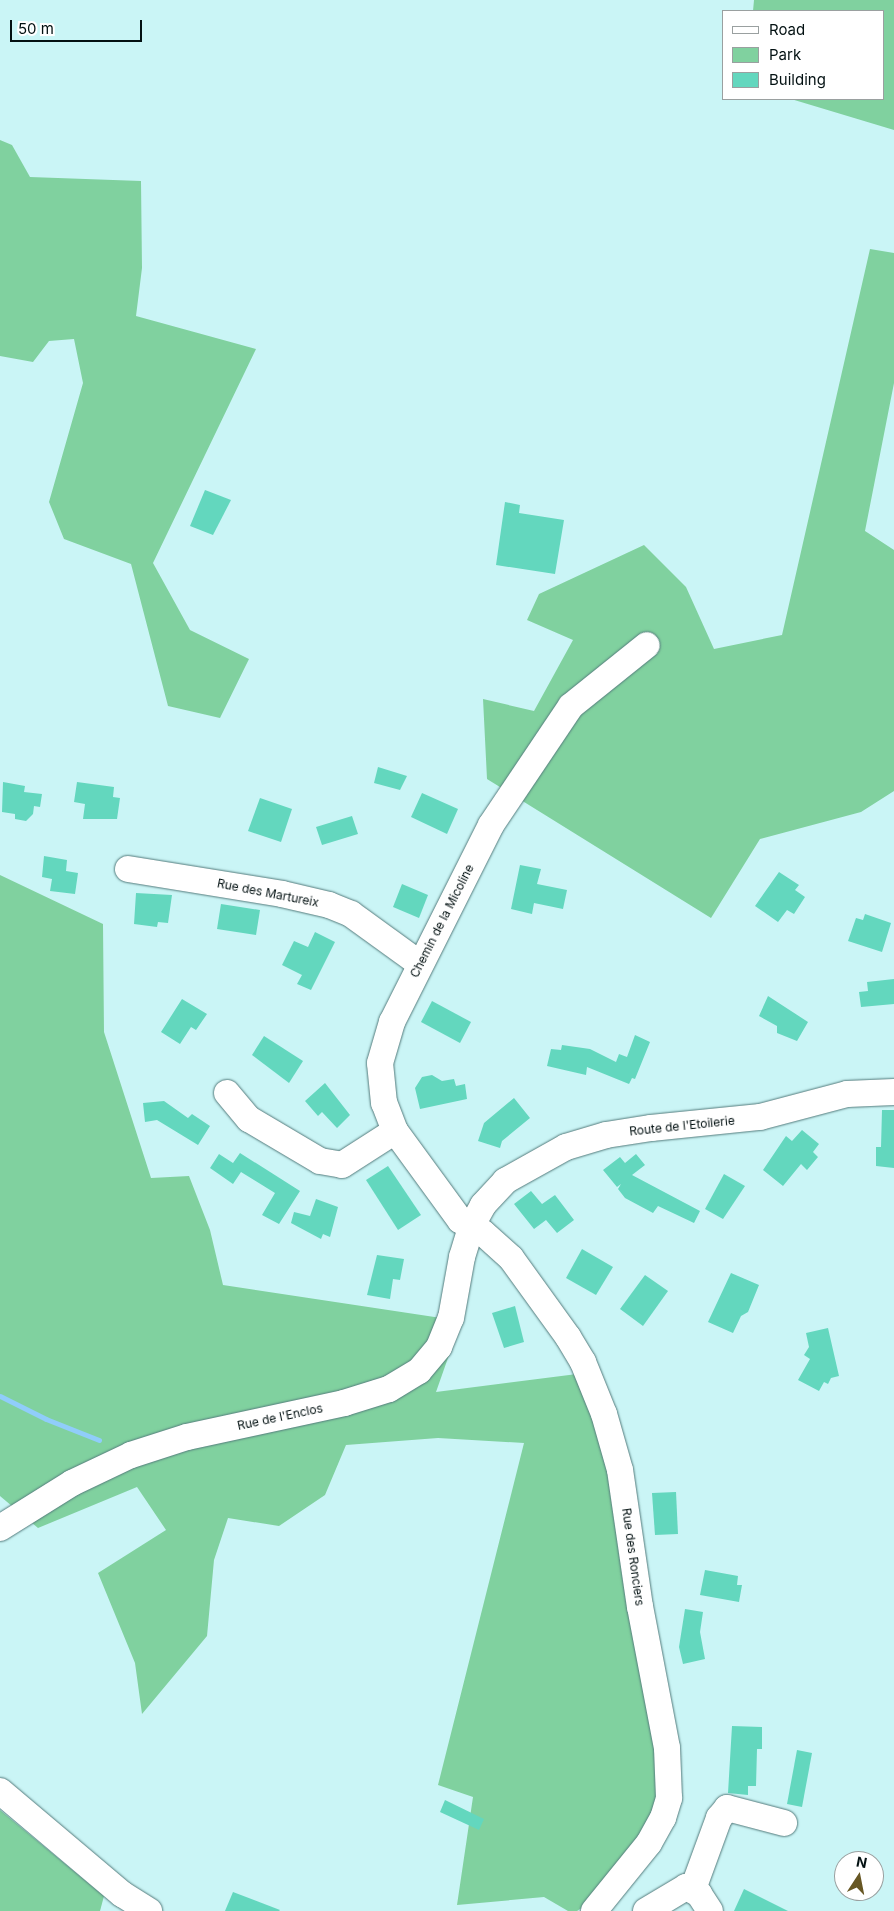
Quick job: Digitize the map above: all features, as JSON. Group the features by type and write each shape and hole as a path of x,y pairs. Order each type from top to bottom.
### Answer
{"street":[{"name":"Chemin de la Micoline","path":"471,1227 460,1220 395,1131 384,1103 380,1063 392,1022 491,826 571,706 647,645"},
{"name":"Rue des Martureix","path":"128,869 282,894 329,905 350,914 420,964"},
{"name":"Route de l'Etoilerie","path":"471,1227 483,1205 505,1181 566,1147 606,1135 651,1128 760,1117 847,1094 894,1092"},
{"path":"227,1093 249,1119 320,1162 342,1165 395,1131"},
{"name":"Rue de l'Enclos","path":"0,1528 72,1483 132,1455 187,1437 344,1403 389,1389 419,1371 439,1347 451,1318 471,1227"},
{"name":"Rue des Ronciers","path":"471,1227 483,1233 510,1258 568,1337 583,1362 604,1414 620,1470 640,1606 667,1748 669,1798 663,1818 649,1843 594,1911"},
{"path":"0,1791 122,1894 149,1911"},
{"path":"692,1889 719,1818 727,1808 784,1822"},
{"path":"646,1911 679,1888 692,1889 710,1911"}],"green space":[{"path":"754,0 894,0 894,130 794,100 884,100 884,10 753,10"},
{"path":"0,140 12,145 30,177 141,181 142,268 136,316 256,349 153,563 190,630 249,659 220,718 168,706 131,564 64,539 49,502 83,383 74,339 49,341 33,362 0,356"},
{"path":"870,249 894,253 894,383 865,531 894,550 894,791 861,812 760,839 711,918 487,779 483,699 534,711 573,640 527,620 539,594 644,545 686,587 714,649 782,635"},
{"path":"0,875 103,924 104,1032 151,1178 189,1176 210,1230 223,1285 461,1321 436,1392 577,1374 613,1478 662,1753 659,1814 592,1901 577,1911 568,1911 544,1897 457,1905 473,1797 438,1785 524,1443 438,1438 346,1445 325,1495 279,1526 228,1518 214,1560 207,1636 142,1714 135,1663 98,1573 166,1530 137,1487 38,1528 0,1496"},
{"path":"0,1810 104,1896 100,1911 0,1911"}],"building":[{"path":"205,490 231,500 213,535 190,526"},
{"path":"505,502 520,505 519,513 564,520 555,574 496,565"},
{"path":"378,767 407,776 400,790 374,783"},
{"path":"3,782 25,786 24,792 42,794 40,807 34,806 33,814 26,821 15,819 15,814 2,812"},
{"path":"77,782 114,787 113,797 120,798 117,819 83,819 85,804 74,802"},
{"path":"422,793 458,809 447,834 411,817"},
{"path":"260,798 292,809 281,842 248,831"},
{"path":"352,816 358,834 322,845 316,827"},
{"path":"44,856 67,860 66,871 78,873 75,894 50,891 52,879 42,877"},
{"path":"520,865 541,869 537,884 567,890 563,909 534,903 532,914 511,909"},
{"path":"779,872 799,885 795,890 805,897 794,914 787,910 778,922 755,906"},
{"path":"402,884 428,895 419,918 393,907"},
{"path":"136,893 172,895 168,923 158,922 157,927 134,924"},
{"path":"221,904 260,910 256,935 217,929"},
{"path":"865,914 891,923 882,952 848,941 856,918 863,920"},
{"path":"315,932 335,942 311,990 297,984 302,975 282,965 294,941 308,947"},
{"path":"894,979 894,1004 861,1007 859,992 868,991 867,982"},
{"path":"768,996 808,1022 797,1041 777,1033 777,1026 759,1016"},
{"path":"182,999 207,1014 196,1030 191,1027 180,1044 161,1032"},
{"path":"432,1001 471,1022 460,1043 421,1022"},
{"path":"635,1035 650,1042 635,1079 632,1078 629,1084 587,1067 586,1075 547,1066 551,1049 561,1050 562,1045 590,1049 616,1062 619,1054 627,1057"},
{"path":"264,1036 303,1061 289,1083 252,1055"},
{"path":"432,1075 442,1081 454,1079 456,1086 465,1084 467,1099 420,1109 415,1088 422,1077"},
{"path":"325,1083 350,1115 337,1128 322,1112 318,1116 305,1101"},
{"path":"514,1098 530,1118 502,1141 500,1148 478,1141 484,1123"},
{"path":"164,1101 188,1118 192,1114 210,1126 198,1145 157,1120 145,1122 143,1103"},
{"path":"882,1110 894,1110 894,1168 876,1166 876,1147 881,1147"},
{"path":"802,1130 819,1144 813,1152 818,1157 807,1170 801,1164 783,1186 763,1170 786,1136 792,1141"},
{"path":"240,1153 300,1191 279,1224 262,1215 275,1193 241,1172 233,1184 210,1168 219,1154 233,1163"},
{"path":"636,1154 645,1165 632,1175 700,1211 694,1223 658,1206 653,1213 625,1198 618,1189 621,1184 617,1187 603,1170 620,1157 625,1163"},
{"path":"388,1166 421,1215 398,1230 366,1180"},
{"path":"724,1174 745,1186 723,1219 705,1209"},
{"path":"531,1191 542,1204 555,1195 574,1220 557,1233 546,1220 534,1229 514,1204"},
{"path":"316,1199 338,1207 330,1237 323,1234 321,1239 291,1223 294,1212 310,1216"},
{"path":"582,1249 613,1267 596,1295 566,1278"},
{"path":"377,1255 404,1259 400,1280 393,1279 390,1299 367,1295"},
{"path":"731,1273 759,1285 748,1312 741,1316 733,1333 708,1322"},
{"path":"645,1275 668,1291 643,1326 620,1309"},
{"path":"515,1306 524,1342 504,1348 492,1313"},
{"path":"828,1328 839,1376 831,1378 828,1384 824,1382 819,1391 798,1380 810,1359 804,1355 809,1347 806,1333"},
{"path":"676,1492 678,1534 655,1535 652,1493"},
{"path":"705,1570 738,1576 737,1585 742,1585 739,1602 700,1595"},
{"path":"685,1609 703,1612 700,1632 705,1659 683,1664 679,1647"},
{"path":"732,1726 762,1727 762,1749 757,1749 756,1786 748,1786 748,1795 728,1793"},
{"path":"797,1750 812,1753 802,1807 787,1804"},
{"path":"445,1800 484,1819 479,1830 440,1812"},
{"path":"744,1889 788,1911 734,1911"},
{"path":"233,1892 280,1910 225,1911"}],"waterway":[{"path":"0,1396 46,1419 99,1440"}]}
